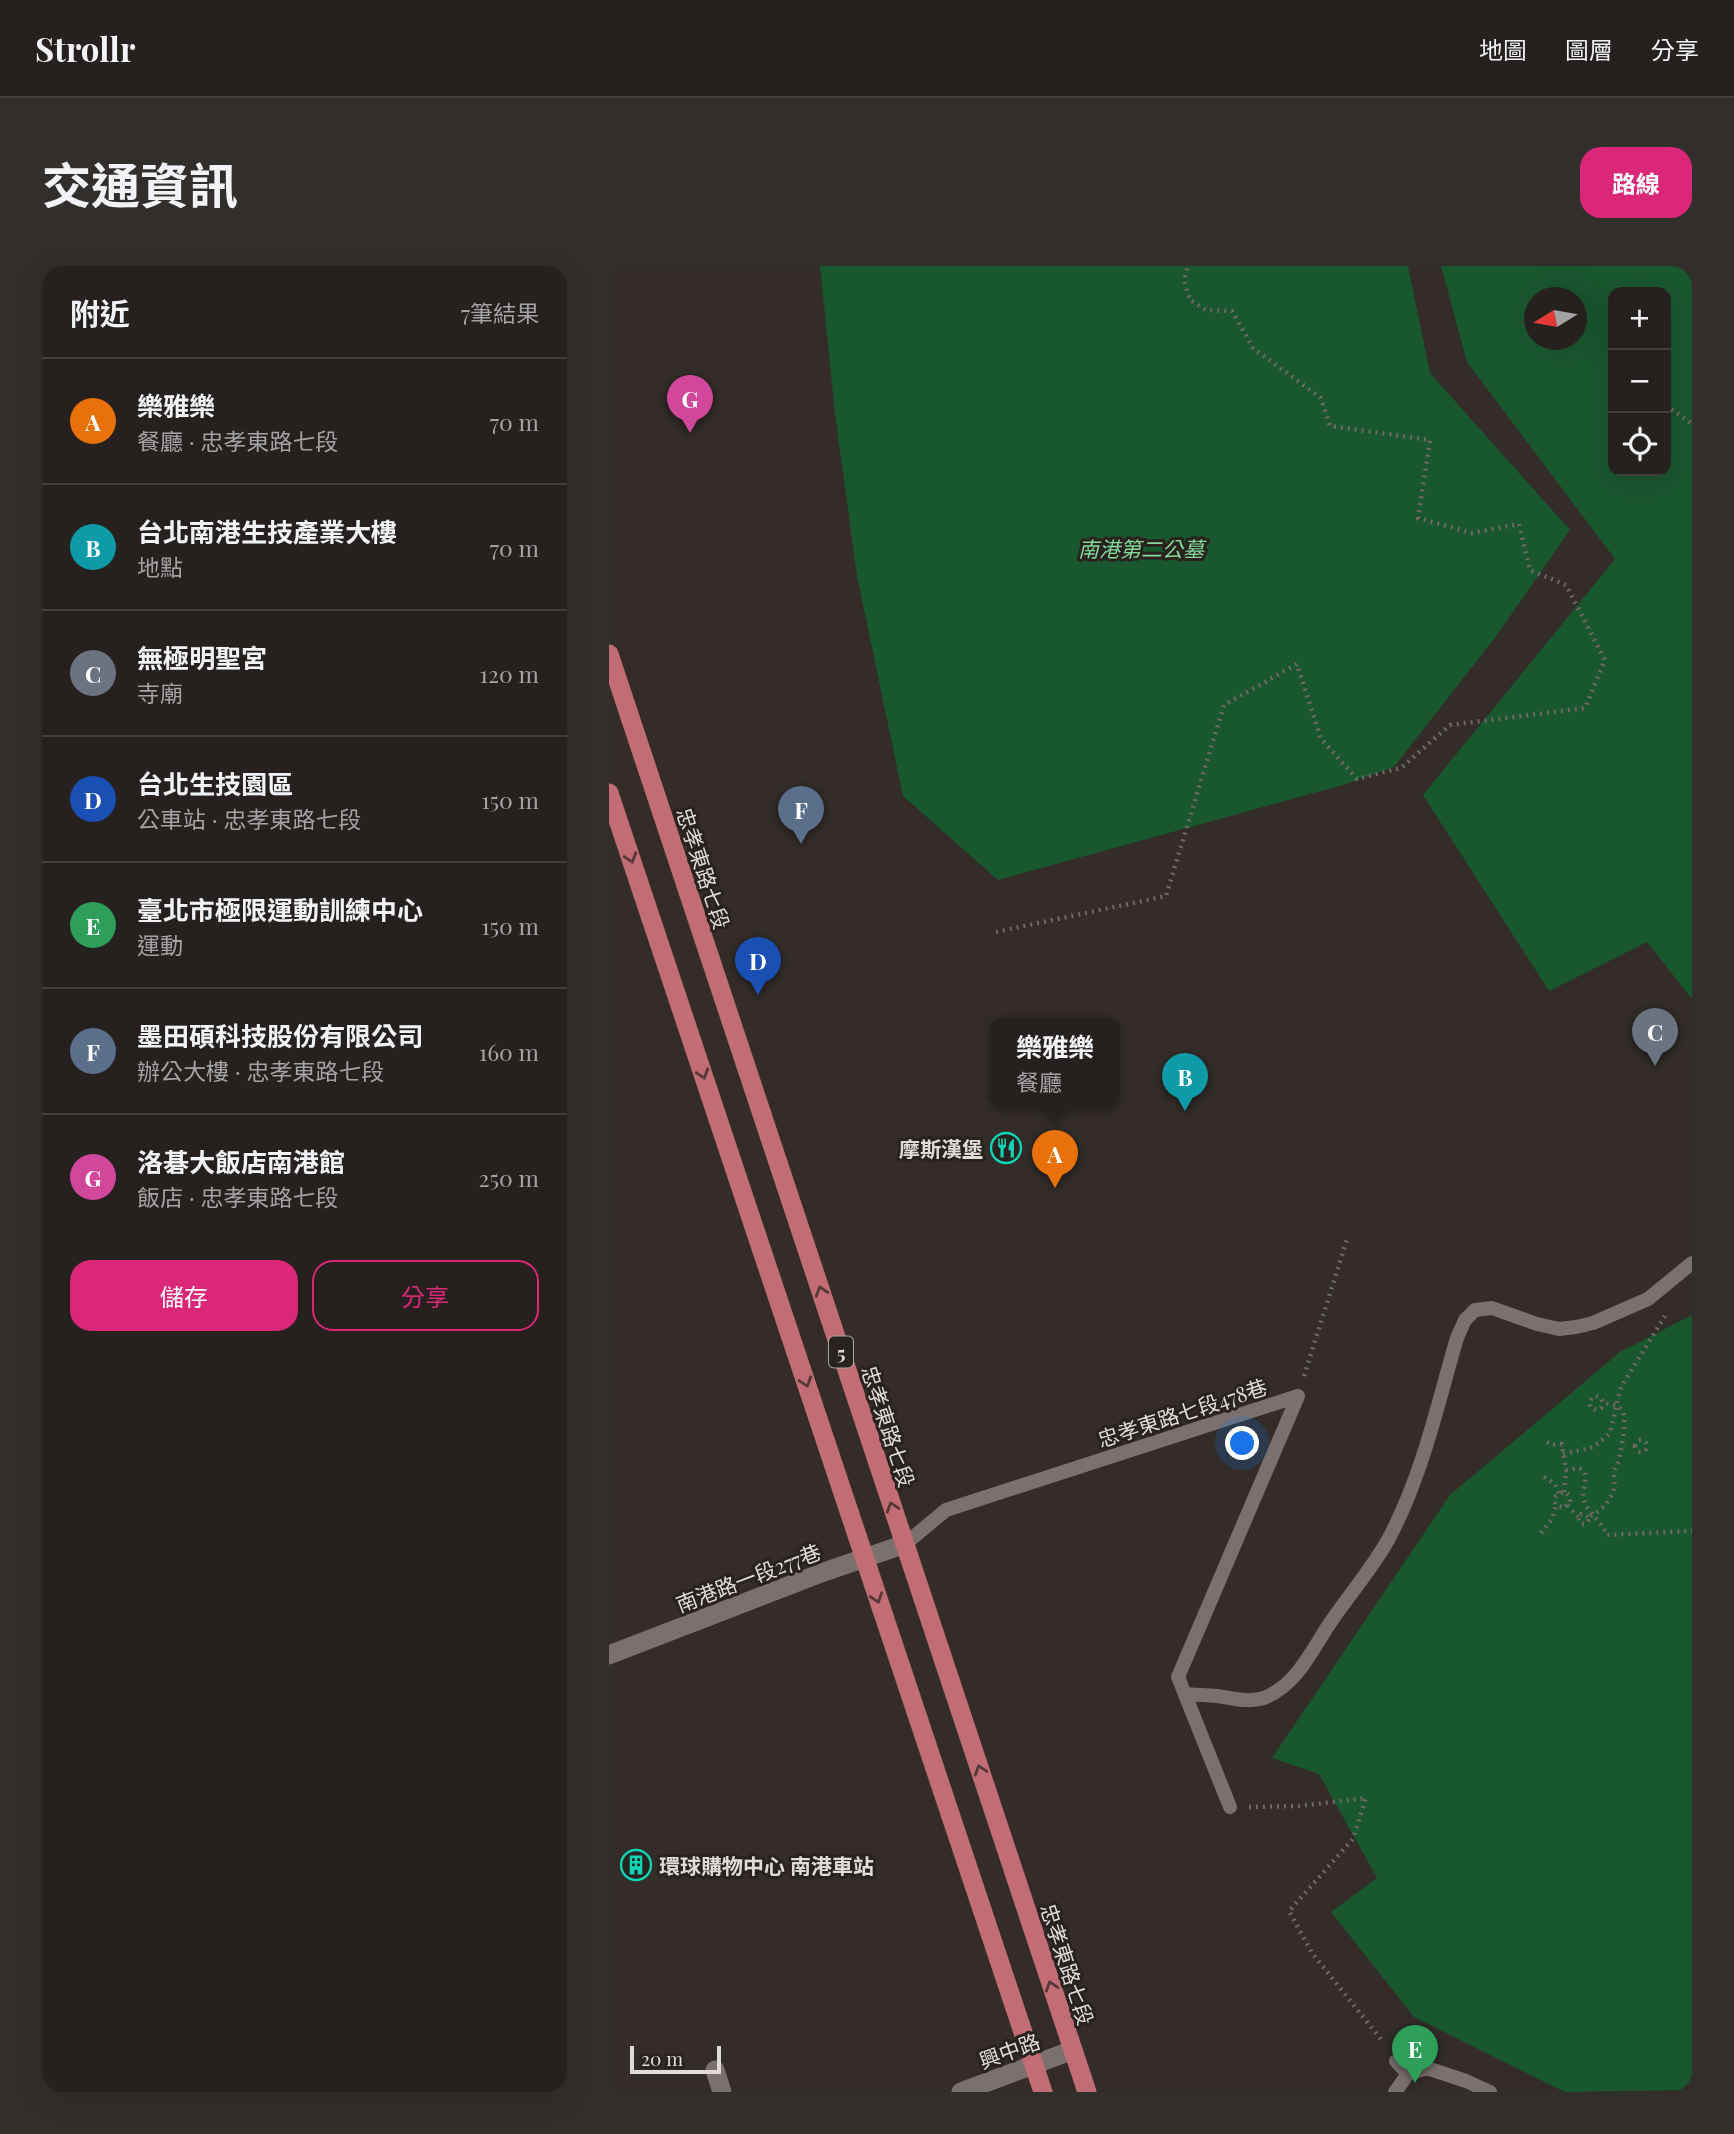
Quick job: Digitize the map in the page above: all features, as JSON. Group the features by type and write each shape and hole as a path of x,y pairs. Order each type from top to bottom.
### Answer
{"main road":[{"name":"忠孝東路七段","path":"609,654 1087,2092"},
{"name":"5","path":"609,793 1043,2092"}],"street":[{"name":"南港路一段277巷","path":"609,1655 864,1557 905,1544"},
{"name":"興中路","path":"961,2092 1073,2050"},
{"path":"715,2070 722,2092"}],"lane":[{"path":"1185,1695 1262,1699 1277,1692 1292,1679 1311,1655 1389,1537 1418,1474 1457,1338 1465,1320 1475,1310 1492,1308 1559,1329 1593,1323 1648,1299 1692,1264"},
{"name":"忠孝東路七段478巷","path":"905,1544 946,1510 1298,1396"},
{"name":"忠孝東路七段478巷","path":"1230,1807 1178,1677 1298,1396"},
{"path":"1396,2061 1408,2074"},
{"path":"1395,2092 1408,2074 1427,2068 1490,2092"}],"path":[{"path":"996,932 1165,896 1224,705 1297,664 1321,739 1357,779 1401,768 1450,726 1585,708 1605,660 1566,585 1530,570 1519,524 1472,533 1418,518 1430,440 1330,426 1321,398 1253,348 1232,311 1206,310 1189,300 1184,281 1188,266"},
{"path":"1671,409 1692,424"},
{"path":"1298,1396 1348,1236"},
{"path":"1563,1454 1594,1447 1610,1433 1621,1387 1666,1314 1648,1299"},
{"path":"1591,1516 1613,1493 1614,1471 1624,1421 1622,1411 1616,1405 1603,1403"},
{"path":"1621,1440 1634,1444"},
{"path":"1541,1533 1552,1519 1556,1505 1554,1500 1562,1492 1566,1470 1562,1444 1552,1445 1547,1442"},
{"path":"1566,1470 1579,1468 1584,1471 1586,1476 1583,1497 1591,1516 1607,1535 1692,1531"},
{"path":"1544,1477 1569,1495 1570,1501 1567,1505 1563,1508 1556,1505"},
{"path":"1567,1505 1578,1517 1581,1514 1591,1516"},
{"path":"1230,1807 1299,1806 1366,1798 1353,1839 1290,1912 1313,1953 1396,2061"}],"green space":[{"name":"南港第二公墓","path":"820,266 1408,266 1430,373 1570,530 1497,635 1394,767 1343,785 998,880 903,796 857,576 835,414"},
{"path":"1441,266 1692,266 1692,999 1647,942 1549,991 1423,795 1615,559 1467,362"},
{"path":"1692,1315 1692,2090 1565,2092 1414,2017 1331,1912 1377,1878 1319,1774 1272,1758 1450,1495 1620,1352"}],"place":[{"name":"洛碁大飯店南港館","path":"690,433"},
{"name":"墨田碩科技股份有限公司","path":"801,844"},
{"name":"台北生技園區","path":"758,995"},
{"name":"無極明聖宮","path":"1655,1066"},
{"name":"台北南港生技產業大樓","path":"1185,1111"},
{"name":"摩斯漢堡","path":"1006,1148"},
{"name":"樂雅樂","path":"1055,1188"},
{"name":"環球購物中心 南港車站","path":"636,1865"},
{"name":"臺北市極限運動訓練中心","path":"1415,2083"}]}
